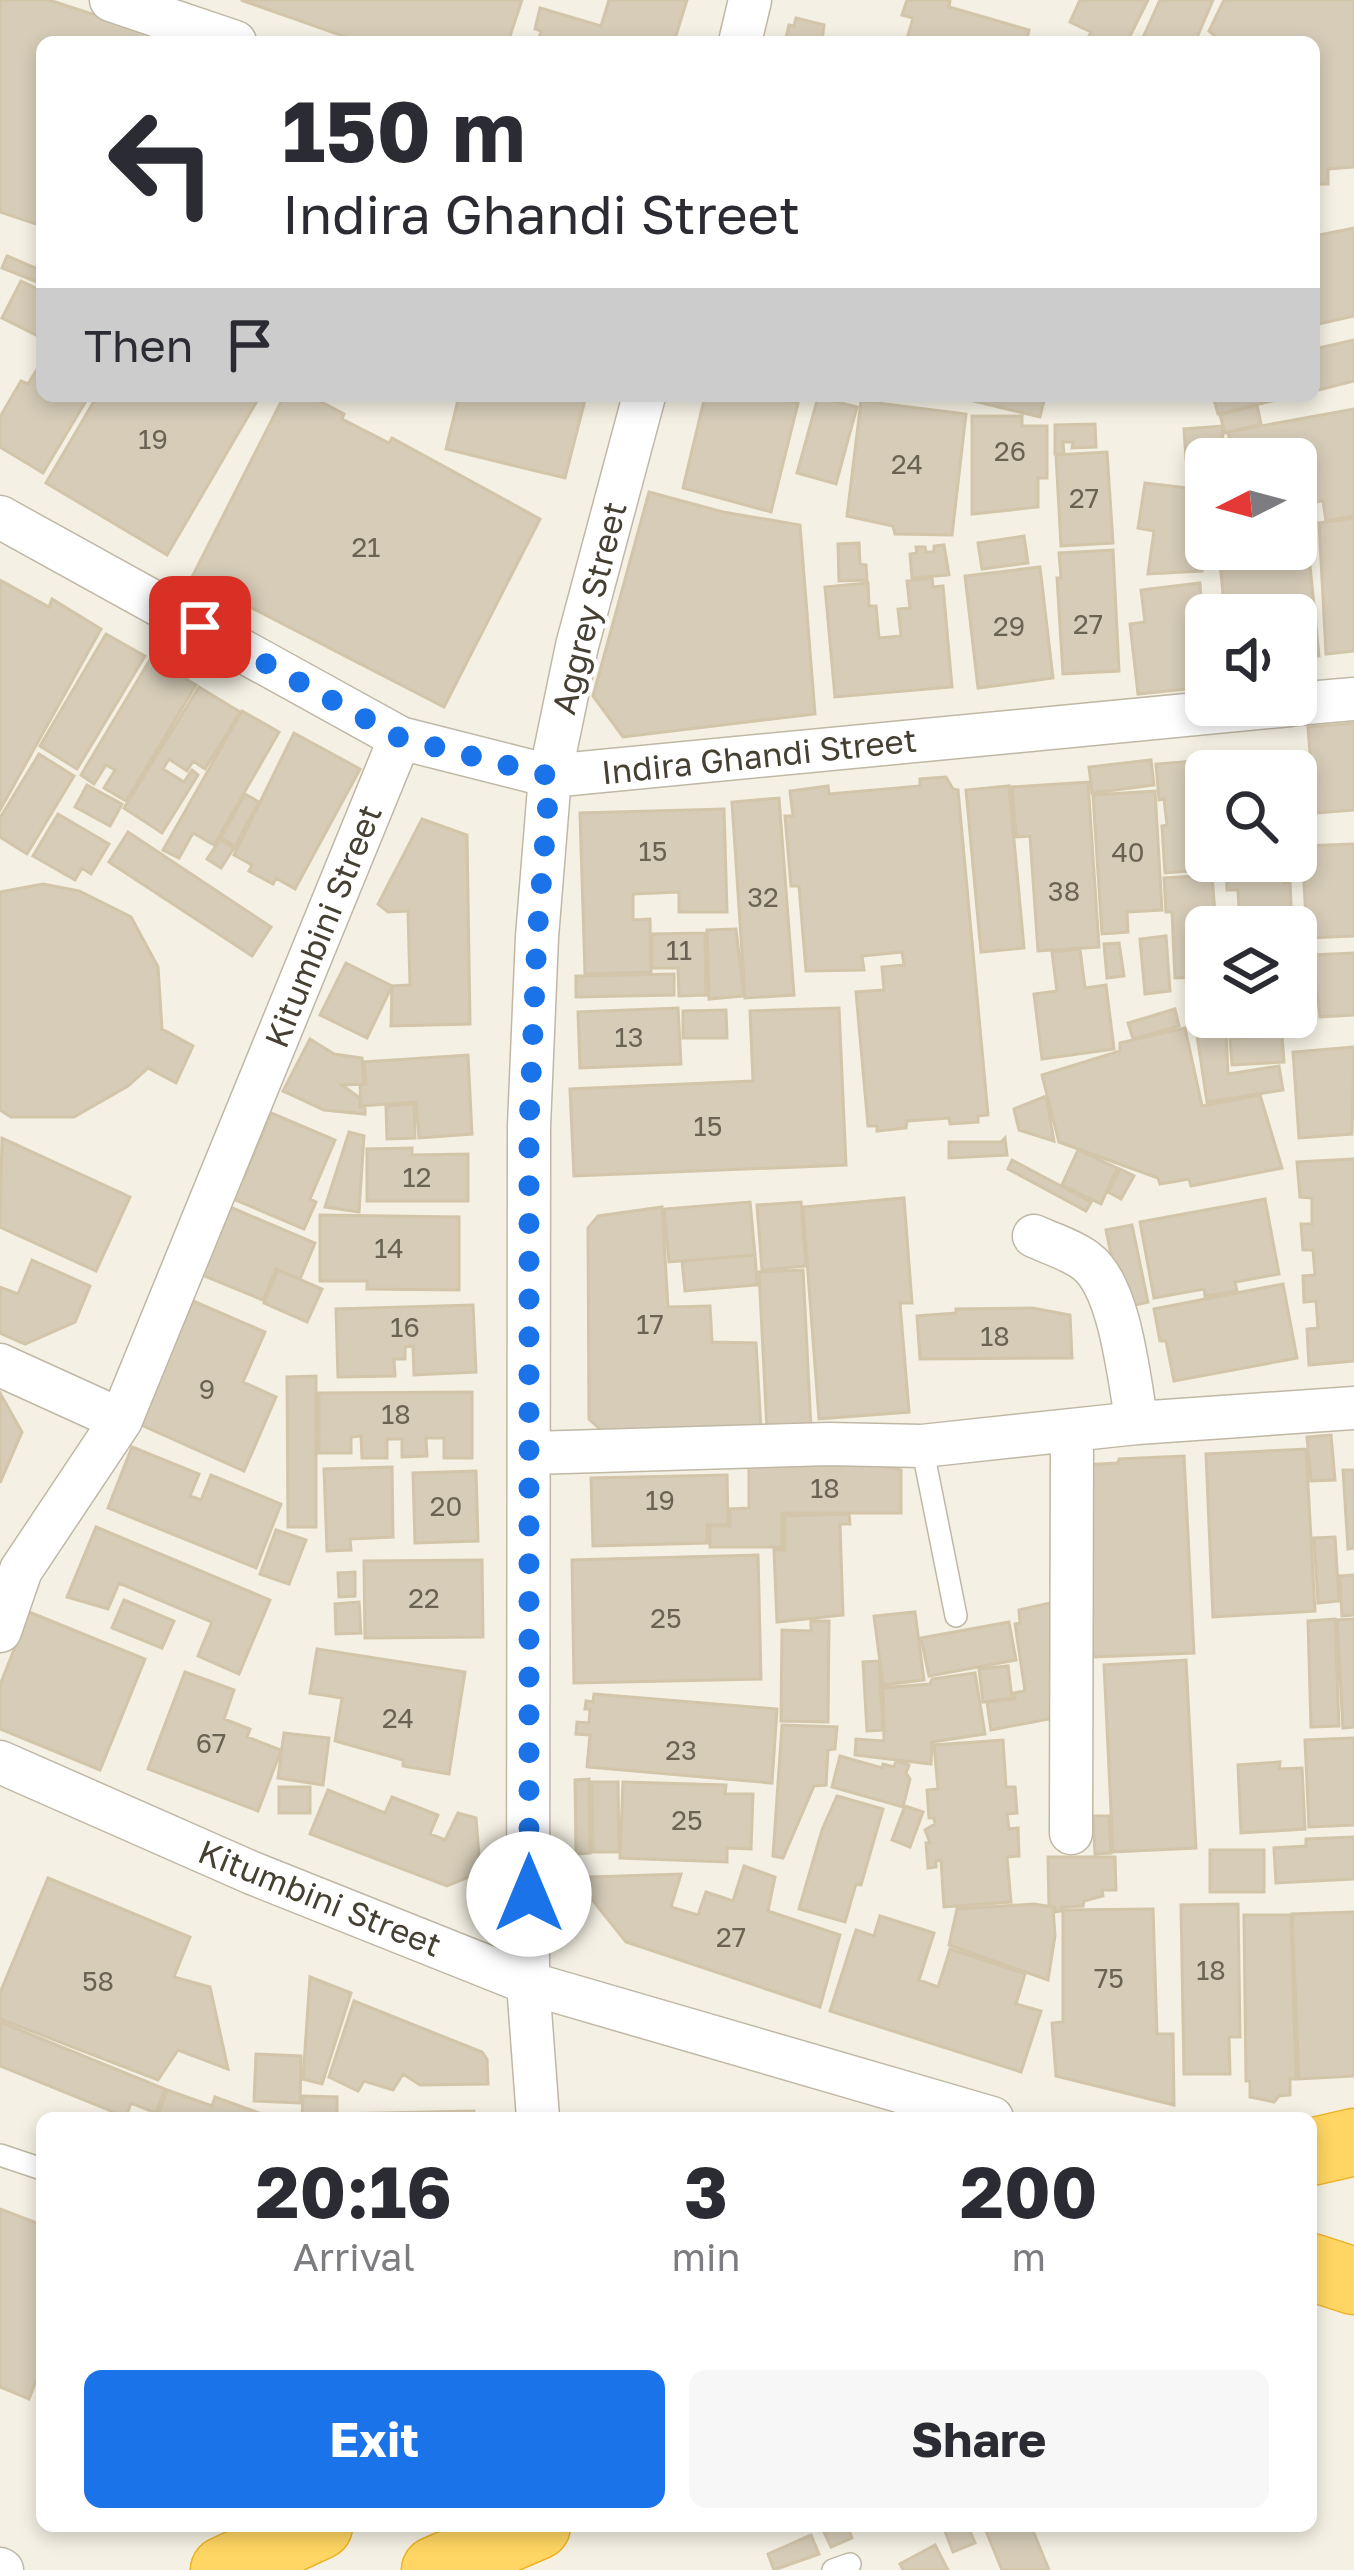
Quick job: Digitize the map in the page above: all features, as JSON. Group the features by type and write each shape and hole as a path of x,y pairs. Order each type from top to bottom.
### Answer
{"highway":[{"path":"1317,2150 1354,2141"},
{"path":"1317,2240 1354,2231"},
{"path":"1317,2269 1354,2281"},
{"path":"224,2570 306,2532"},
{"path":"435,2570 523,2532"}],"street":[{"path":"111,0 217,36"},
{"path":"741,36 750,0"},
{"name":"Aggrey Street","path":"538,2112 528,1983 529,1126 537,937 550,776 577,646 642,402"},
{"name":"Indira Ghandi Street","path":"0,517 400,738 550,776 1185,715"},
{"name":"Indira Ghandi Street","path":"1317,703 1354,699"},
{"name":"Kitumbini Street","path":"0,1631 21,1570 122,1420 400,738"},
{"path":"1034,1236 1084,1258 1103,1278 1137,1423"},
{"path":"0,1364 122,1420"},
{"path":"532,1453 829,1444 922,1446 1137,1423 1354,1408"},
{"path":"1071,1833 1072,1432"},
{"name":"Kitumbini Street","path":"0,1762 252,1873 528,1983 971,2112"}],"lane":[{"path":"922,1446 956,1616"},
{"path":"0,2156 36,2167"}],"building":[{"path":"0,0 49,0 160,36 36,36 36,224 0,212"},
{"path":"241,0 522,0 510,36 343,36"},
{"path":"609,0 687,0 676,36 540,36 541,31 535,29 540,8 601,26"},
{"path":"907,0 950,0 949,7 1029,30 1028,36 908,36 913,18 902,15"},
{"path":"1080,0 1148,0 1130,36 1089,36 1091,32 1070,22"},
{"path":"1160,0 1213,0 1198,36 1144,36"},
{"path":"1224,0 1354,0 1354,167 1328,169 1328,184 1320,184 1320,36 1214,36 1209,31"},
{"path":"796,18 824,25 823,36 786,36 789,25 794,26"},
{"path":"1354,228 1354,316 1320,324 1320,235"},
{"path":"7,256 36,268 36,282 2,268"},
{"path":"21,281 36,288 36,335 2,318"},
{"path":"1354,340 1354,381 1320,390 1320,348"},
{"path":"36,371 36,402 85,402 43,473 0,447 0,417 21,381 28,384"},
{"path":"93,402 256,402 167,555 46,483"},
{"path":"281,402 321,402 344,414 342,419 389,443 392,438 540,519 444,707 192,577"},
{"path":"458,402 584,402 565,478 446,449"},
{"path":"704,402 798,403 771,512 683,488"},
{"path":"817,402 857,407 836,484 797,473"},
{"path":"861,402 966,414 952,535 895,534 893,526 847,516"},
{"path":"978,402 1044,402 1040,417"},
{"path":"1215,402 1268,402 1218,414"},
{"path":"1257,405 1261,424 1225,433 1220,415"},
{"path":"1354,409 1354,516 1326,521 1323,501 1317,502 1317,438 1229,438 1228,432"},
{"path":"972,416 1022,416 1022,426 1047,426 1047,478 1038,478 1038,507 972,514"},
{"path":"1095,424 1096,447 1072,448 1073,442 1063,442 1064,454 1055,454 1055,425"},
{"path":"1222,426 1223,438 1185,438 1185,444 1184,429"},
{"path":"1107,452 1113,543 1061,546 1056,455"},
{"path":"1145,483 1185,488 1185,570 1202,571 1148,574 1154,531 1138,528"},
{"path":"649,492 723,512 800,525 815,714 623,737 593,696"},
{"path":"1354,518 1354,651 1326,654 1319,523"},
{"path":"1024,536 1028,563 982,569 978,543"},
{"path":"859,543 867,580 839,581 838,544"},
{"path":"944,545 949,575 912,578 910,554 917,553 916,547 934,552 934,546"},
{"path":"1113,550 1119,671 1063,674 1059,553"},
{"path":"1040,567 1053,678 978,688 965,576"},
{"path":"1221,570 1310,570 1313,594 1223,594"},
{"path":"932,578 933,587 943,586 952,687 835,697 825,587 868,583 879,638 901,636 898,609 910,608 907,581"},
{"path":"0,580 49,607 52,599 101,629 0,810"},
{"path":"1200,583 1201,594 1185,594 1185,689 1138,694 1130,624 1145,622 1141,590"},
{"path":"106,634 145,656 77,769 40,746"},
{"path":"151,658 196,685 126,801 104,788 115,770 106,765 94,784 81,775"},
{"path":"199,687 240,712 205,769 193,761 187,771 169,759 163,769 184,782 192,770 198,775 162,833 124,808"},
{"path":"242,711 279,732 214,845 193,833 179,858 163,850"},
{"path":"1354,723 1354,810 1317,813 1317,750 1310,750 1308,727"},
{"path":"294,733 360,769 295,889 249,871 252,865 234,855"},
{"path":"39,754 74,776 27,854 0,837 0,818"},
{"path":"1151,760 1154,785 1092,793 1089,767"},
{"path":"1185,762 1185,871 1165,873 1162,826 1167,825 1156,764"},
{"path":"946,777 958,790 988,1115 978,1116 978,1122 907,1121 906,1128 877,1131 877,1126 868,1126 856,992 884,990 882,967 904,965 902,952 862,956 864,970 806,971 799,886 791,886 785,816 793,816 790,791 828,786 829,794 920,786 920,779"},
{"path":"1088,782 1099,947 1038,951 1030,836 1016,837 1012,787"},
{"path":"87,785 122,804 110,826 75,807"},
{"path":"1009,786 1024,948 981,952 966,790"},
{"path":"1155,791 1162,910 1127,912 1128,932 1102,934 1093,795"},
{"path":"245,794 259,802 235,846 221,838"},
{"path":"779,798 794,995 745,998 732,802"},
{"path":"724,809 727,912 679,912 679,892 633,894 633,920 650,919 651,972 585,974 580,813"},
{"path":"58,814 109,844 91,874 82,868 75,880 33,856"},
{"path":"422,819 467,835 470,1024 391,1026 392,986 410,985 408,911 388,912 378,904"},
{"path":"128,832 271,927 252,956 109,862"},
{"path":"220,840 234,848 221,868 207,859"},
{"path":"1354,844 1354,936 1317,938 1317,906 1305,906 1304,882 1317,882 1317,845"},
{"path":"1164,878 1213,882 1214,906 1185,906 1185,978 1175,978 1172,912 1166,912"},
{"path":"1227,882 1290,882 1291,906 1239,906 1238,890 1227,890"},
{"path":"43,884 79,891 131,917 158,967 162,1029 193,1046 176,1083 148,1068 128,1086 74,1117 11,1117 0,1110 0,892"},
{"path":"736,929 744,996 709,999 707,930"},
{"path":"705,933 706,995 679,996 678,968 652,968 652,934"},
{"path":"1166,936 1170,991 1145,994 1140,939"},
{"path":"1119,943 1124,976 1107,978 1104,944"},
{"path":"1080,949 1085,988 1106,985 1114,1049 1042,1059 1034,994 1057,991 1052,952"},
{"path":"1354,953 1354,1015 1320,1017 1317,955"},
{"path":"346,963 392,986 367,1038 320,1015"},
{"path":"674,974 674,995 576,997 576,976"},
{"path":"678,1008 681,1064 580,1068 578,1012"},
{"path":"839,1008 846,1165 574,1176 570,1089 753,1081 750,1011"},
{"path":"1175,1009 1179,1026 1133,1039 1128,1023"},
{"path":"726,1010 727,1038 683,1038 683,1011"},
{"path":"1185,1028 1202,1106 1260,1095 1282,1168 1191,1186 1189,1179 1160,1184 1158,1178 1059,1142 1042,1075 1120,1051 1120,1043"},
{"path":"1197,1038 1226,1038 1228,1074 1279,1066 1283,1090 1207,1102"},
{"path":"1282,1038 1284,1062 1232,1065 1230,1039"},
{"path":"310,1039 334,1054 362,1058 364,1084 342,1085 360,1098 365,1114 324,1110 283,1091"},
{"path":"1354,1047 1352,1134 1299,1138 1293,1052"},
{"path":"468,1055 472,1134 419,1138 416,1102 361,1106 364,1062"},
{"path":"1046,1096 1054,1141 1019,1130 1014,1109"},
{"path":"414,1104 415,1138 387,1139 386,1106"},
{"path":"271,1113 335,1140 310,1199 316,1202 304,1229 226,1196 235,1175 243,1180"},
{"path":"349,1132 364,1136 359,1212 325,1207"},
{"path":"2,1138 130,1197 96,1271 0,1227"},
{"path":"1005,1138 1007,1155 949,1158 949,1142 1001,1142"},
{"path":"412,1148 412,1155 468,1154 468,1201 367,1201 367,1149"},
{"path":"1078,1150 1117,1168 1101,1204 1062,1185"},
{"path":"1354,1159 1354,1361 1309,1365 1307,1329 1318,1328 1316,1301 1304,1302 1303,1276 1315,1275 1313,1250 1303,1250 1301,1224 1312,1224 1312,1198 1300,1197 1297,1162"},
{"path":"1012,1160 1091,1202 1086,1211 1008,1169"},
{"path":"1120,1169 1134,1176 1121,1199 1108,1192"},
{"path":"904,1198 912,1303 900,1303 909,1412 819,1419 803,1207"},
{"path":"1265,1199 1279,1274 1235,1282 1237,1291 1205,1296 1204,1289 1154,1298 1140,1222"},
{"path":"750,1202 755,1255 669,1262 664,1209"},
{"path":"801,1202 806,1266 762,1270 757,1205"},
{"path":"230,1207 315,1243 300,1279 276,1269 263,1300 202,1275"},
{"path":"662,1207 668,1307 710,1306 712,1342 756,1343 761,1429 602,1431 589,1419 588,1228 598,1216"},
{"path":"320,1215 459,1217 459,1290 367,1289 367,1281 320,1281"},
{"path":"1132,1225 1148,1302 1122,1308 1106,1230"},
{"path":"755,1255 757,1285 685,1291 682,1261"},
{"path":"32,1260 90,1286 75,1322 25,1344 0,1333 0,1287 18,1294"},
{"path":"278,1270 322,1289 307,1322 264,1303"},
{"path":"803,1270 811,1428 767,1430 759,1272"},
{"path":"1283,1284 1297,1358 1174,1381 1154,1309"},
{"path":"193,1301 265,1332 243,1382 276,1397 244,1471 139,1424"},
{"path":"473,1305 476,1372 414,1375 413,1346 405,1347 405,1359 394,1359 395,1376 338,1377 336,1309"},
{"path":"1032,1308 1070,1315 1072,1358 920,1359 917,1316 956,1313 956,1309"},
{"path":"316,1376 316,1527 288,1527 287,1377"},
{"path":"472,1392 472,1458 444,1458 444,1438 426,1438 427,1456 402,1457 402,1439 387,1439 387,1458 362,1458 361,1436 351,1437 351,1453 319,1453 319,1393"},
{"path":"0,1393 22,1432 0,1483"},
{"path":"1331,1435 1335,1480 1311,1481 1307,1437"},
{"path":"132,1447 199,1474 190,1496 201,1500 211,1475 281,1504 256,1568 108,1508"},
{"path":"1306,1449 1315,1611 1213,1617 1206,1454"},
{"path":"1184,1456 1194,1653 1093,1657 1083,1465"},
{"path":"860,1461 901,1470 901,1513 782,1513 782,1547 710,1547 710,1526 730,1526 730,1509 749,1508 749,1467"},
{"path":"392,1467 393,1537 350,1539 351,1550 327,1551 324,1469"},
{"path":"1343,1470 1354,1470 1354,1548 1348,1549"},
{"path":"476,1471 478,1541 415,1543 413,1473"},
{"path":"727,1475 728,1524 707,1525 707,1543 593,1546 591,1478"},
{"path":"849,1514 850,1524 840,1524 843,1615 777,1622 774,1550 785,1550 785,1516"},
{"path":"96,1527 270,1600 239,1674 198,1656 212,1622 119,1583 108,1609 67,1597"},
{"path":"276,1530 306,1540 289,1584 260,1574"},
{"path":"1335,1537 1339,1601 1318,1603 1314,1538"},
{"path":"758,1555 761,1679 574,1683 572,1560"},
{"path":"482,1560 483,1637 365,1638 364,1561"},
{"path":"355,1572 355,1596 339,1597 338,1573"},
{"path":"1354,1575 1354,1615 1342,1616 1340,1576"},
{"path":"124,1600 174,1621 162,1648 112,1628"},
{"path":"359,1602 361,1633 336,1634 335,1604"},
{"path":"1054,1602 1059,1717 991,1730 987,1702 1015,1699 1014,1693 1025,1691 1015,1624 1020,1623 1019,1610"},
{"path":"29,1612 145,1659 100,1770 0,1729 0,1685"},
{"path":"915,1612 924,1680 883,1685 874,1616"},
{"path":"1335,1619 1339,1726 1311,1727 1308,1621"},
{"path":"1354,1619 1354,1727 1343,1728 1337,1620"},
{"path":"811,1621 829,1621 828,1722 781,1721 782,1630 811,1631"},
{"path":"1009,1622 1016,1660 929,1676 921,1638"},
{"path":"317,1649 465,1672 449,1774 403,1766 403,1760 335,1741 342,1698 310,1693"},
{"path":"1186,1660 1196,1848 1113,1852 1104,1665"},
{"path":"879,1661 883,1730 867,1731 863,1662"},
{"path":"1008,1666 1012,1698 983,1702 979,1669"},
{"path":"185,1672 234,1690 224,1719 250,1729 247,1737 281,1750 258,1811 148,1769"},
{"path":"975,1673 985,1734 932,1742 931,1764 855,1755 856,1739 884,1741 883,1688 930,1684 932,1679"},
{"path":"594,1694 777,1709 772,1783 587,1767 590,1735 576,1734 577,1722 589,1723 586,1701 593,1702"},
{"path":"782,1725 837,1727 835,1749 828,1750 826,1785 814,1786 783,1858 773,1856"},
{"path":"284,1733 329,1738 323,1785 278,1778"},
{"path":"1354,1738 1354,1825 1309,1827 1305,1740"},
{"path":"1003,1740 1006,1787 1015,1787 1017,1813 1007,1814 1009,1829 1018,1828 1019,1856 1007,1857 1011,1902 944,1907 941,1860 928,1868 926,1843 930,1843 925,1830 935,1824 929,1818 927,1790 938,1789 934,1745"},
{"path":"840,1756 882,1768 883,1764 894,1767 896,1761 909,1765 903,1807 832,1787"},
{"path":"1280,1762 1279,1769 1302,1768 1305,1829 1241,1833 1238,1765"},
{"path":"589,1779 590,1853 576,1854 575,1780"},
{"path":"592,1782 618,1782 619,1852 593,1852"},
{"path":"623,1782 726,1785 725,1794 753,1794 751,1849 727,1848 727,1862 620,1858"},
{"path":"279,1787 310,1787 310,1813 279,1813"},
{"path":"328,1790 385,1813 392,1797 438,1815 430,1834 445,1840 458,1813 476,1818 479,1856 471,1876 447,1886 310,1834"},
{"path":"837,1796 883,1809 845,1922 799,1909"},
{"path":"905,1806 923,1812 910,1847 892,1840"},
{"path":"1093,1816 1109,1816 1111,1853 1095,1854"},
{"path":"1354,1837 1354,1879 1276,1883 1274,1848 1306,1846 1306,1839"},
{"path":"1210,1850 1264,1850 1264,1892 1210,1892"},
{"path":"1048,1857 1115,1857 1116,1890 1102,1890 1103,1896 1084,1901 1083,1906 1061,1907 1055,1912 1049,1906"},
{"path":"744,1866 775,1877 768,1911 840,1935 820,2007 626,1942 590,1897 590,1877 681,1874 671,1907 698,1915 706,1892 733,1901"},
{"path":"48,1878 190,1937 174,1977 210,1987 228,2069 178,2050 158,2080 0,2019 0,1993"},
{"path":"1238,1904 1240,2037 1229,2037 1230,2074 1184,2074 1181,1905"},
{"path":"1053,1907 1055,1936 1048,1980 949,1945 957,1909"},
{"path":"1153,1909 1157,2034 1173,2034 1174,2105 1056,2076 1052,2023 1063,2022 1063,1910"},
{"path":"1354,1912 1354,2076 1299,2079 1292,1914"},
{"path":"1244,1915 1291,1915 1296,2079 1290,2079 1290,2095 1274,2102 1250,2097 1250,2081 1246,2081"},
{"path":"880,1916 934,1933 919,1980 938,1987 950,1949 1025,1974 1016,2004 1041,2011 1021,2072 830,2011 856,1930 874,1936"},
{"path":"310,1977 351,1993 322,2084 303,2079"},
{"path":"354,2001 482,2052 487,2059 488,2084 420,2085 403,2074 393,2090 364,2081 358,2091 329,2077"},
{"path":"0,2022 165,2089 156,2112 131,2103 128,2112 114,2112 0,2066"},
{"path":"256,2054 301,2056 300,2103 254,2101"},
{"path":"167,2090 212,2106 215,2097 256,2112 159,2112"},
{"path":"303,2096 337,2097 337,2112 302,2112"},
{"path":"0,2209 36,2223 36,2381 29,2399 0,2387"},
{"path":"824,2532 850,2532 852,2538 831,2547"},
{"path":"945,2532 970,2532 975,2543 953,2552"},
{"path":"986,2532 1033,2532 1049,2570 1002,2570"},
{"path":"811,2535 819,2554 774,2570 768,2554"},
{"path":"935,2545 948,2570 903,2570 900,2564"}],"route":[{"path":"200,627 400,738 550,776 529,1126 529,1894"}]}
